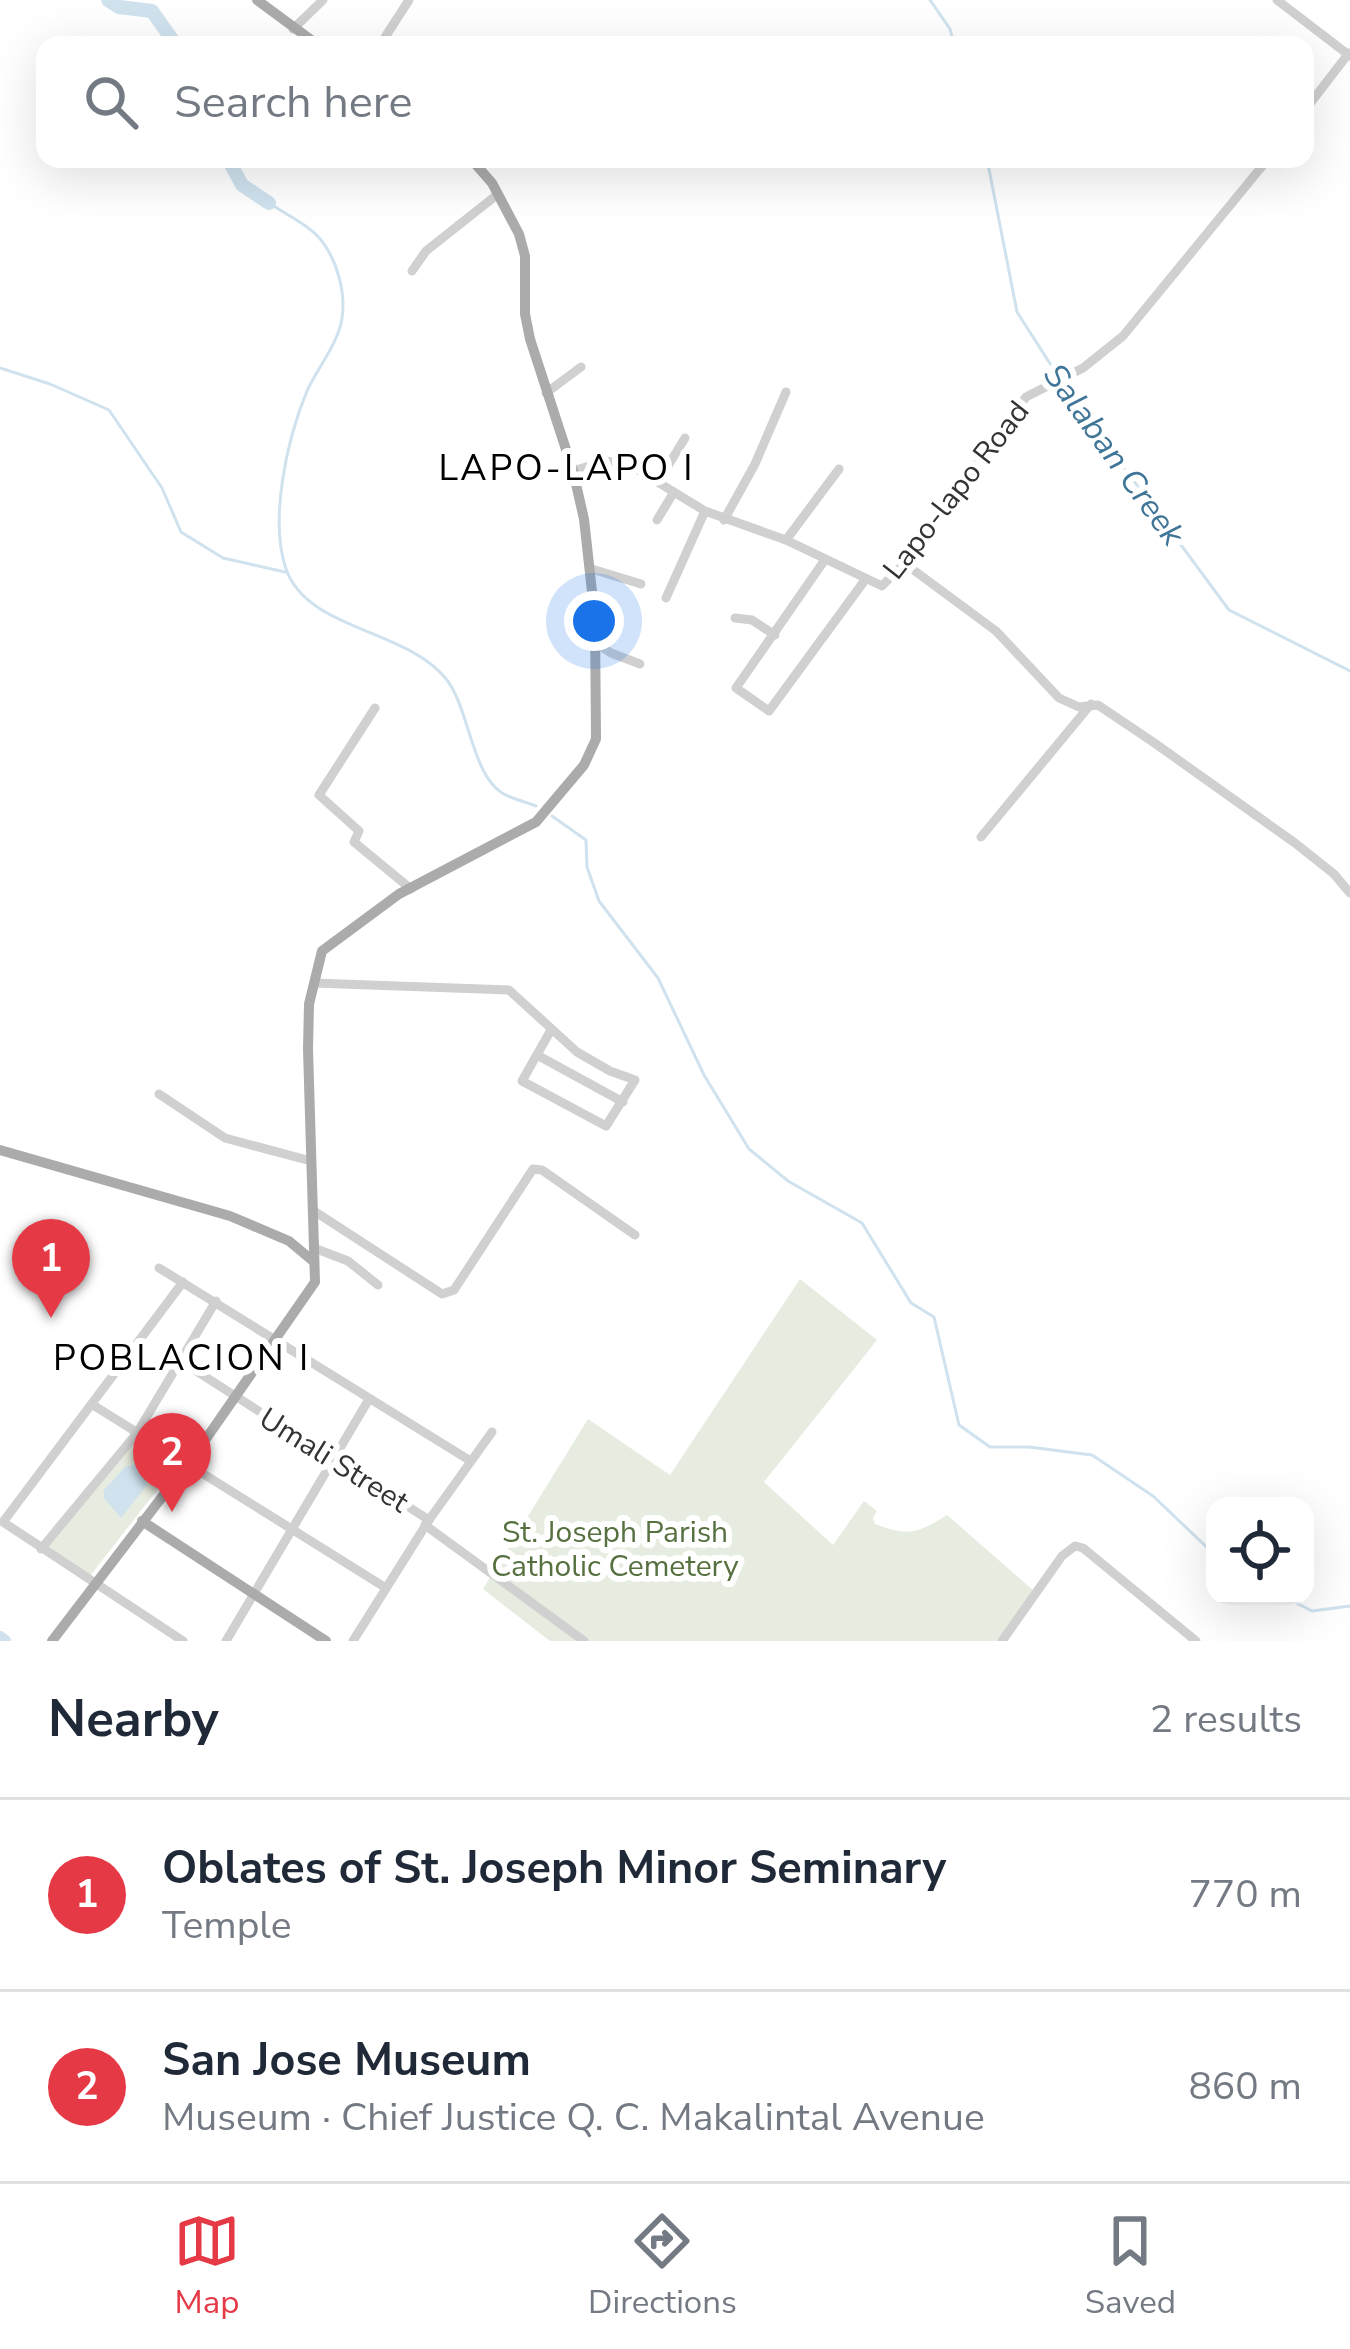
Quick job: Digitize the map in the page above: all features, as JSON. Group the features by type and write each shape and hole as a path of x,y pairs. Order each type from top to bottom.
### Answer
{"main road":[{"path":"256,0 304,36"},
{"path":"53,1641 236,1398 315,1282 308,1049 322,951 411,889 536,822 591,753 596,739 592,568 573,471 525,314 525,256 519,234 478,168"},
{"path":"0,1150 230,1216 314,1254"},
{"path":"142,1521 326,1641"}],"street":[{"path":"293,29 322,0"},
{"path":"386,36 410,0"},
{"path":"1277,0 1349,54 1314,99"},
{"name":"Lapo-lapo Road","path":"573,471 617,461 705,512 786,540 882,586 904,563 1017,408 1040,387 1083,368 1123,336 1261,168"},
{"path":"412,271 426,251 498,194"},
{"path":"546,393 581,367"},
{"path":"724,520 786,392"},
{"path":"658,482 685,438"},
{"path":"786,540 839,469"},
{"path":"657,520 674,492"},
{"path":"666,598 705,512"},
{"path":"726,698 824,561"},
{"path":"904,563 996,631 1060,698 1078,707 1091,704 1135,730 1295,843 1350,893"},
{"path":"592,568 641,584"},
{"path":"736,688 764,709 773,710 865,580"},
{"path":"735,618 752,620 775,634"},
{"path":"596,643 640,664"},
{"path":"982,837 1091,704"},
{"path":"375,707 320,795 359,831 354,842 411,889"},
{"path":"314,983 509,991 594,1062 633,1077 635,1083 623,1102 602,1126 524,1083 523,1077 551,1030"},
{"path":"537,1055 623,1102"},
{"path":"159,1094 226,1138 310,1161"},
{"path":"314,1211 442,1294 454,1290 533,1169 542,1170 635,1235"},
{"path":"314,1254 348,1262 379,1285"},
{"path":"159,1268 470,1460"},
{"path":"183,1282 4,1522 183,1641"},
{"path":"41,1549 137,1433 215,1300"},
{"name":"Umali Street","path":"179,1360 427,1522 584,1641"},
{"path":"226,1641 369,1399"},
{"path":"92,1405 386,1588"},
{"path":"353,1641 427,1522 492,1432"},
{"path":"1002,1641 1075,1546 1196,1641"}],"green space":[{"name":"St. Joseph Parish Catholic Cemetery","path":"800,1279 877,1340 764,1482 833,1545 864,1501 877,1511 875,1524 897,1531 920,1529 947,1515 1034,1591 999,1641 550,1641 483,1589 588,1419 670,1475"},
{"path":"129,1438 171,1472 90,1576 42,1544"}],"water":[{"path":"137,1464 145,1469 147,1485 121,1518 104,1498 104,1490 125,1467"}],"waterway":[{"path":"108,0 119,7 152,11 170,36"},
{"name":"Salaban Creek","path":"930,0 952,36"},
{"path":"233,168 242,185 269,203"},
{"name":"Salaban Creek","path":"989,168 1017,312 1058,376"},
{"path":"269,203 321,240 336,267 343,298 340,327 307,391 287,455 279,527 286,569 315,605 408,649 447,680 492,784 536,806"},
{"path":"0,368 109,410 162,488 181,532 223,558 285,572"},
{"name":"Salaban Creek","path":"1063,385 1229,610 1350,671"},
{"path":"552,816 586,840 587,867 599,901 658,978 704,1075 749,1149 788,1181 862,1223 911,1303 934,1317 959,1425 990,1447 1092,1455 1153,1496 1206,1546"},
{"path":"1300,1605 1312,1611 1350,1606"},
{"path":"0,1638 4,1641"}],"place":[{"name":"Oblates of St. Joseph Minor Seminary","path":"51,1318"},
{"name":"San Jose Museum","path":"172,1512"}],"district":[{"name":"LAPO-LAPO I","path":"567,467"},
{"name":"POBLACION I","path":"182,1357"}]}
